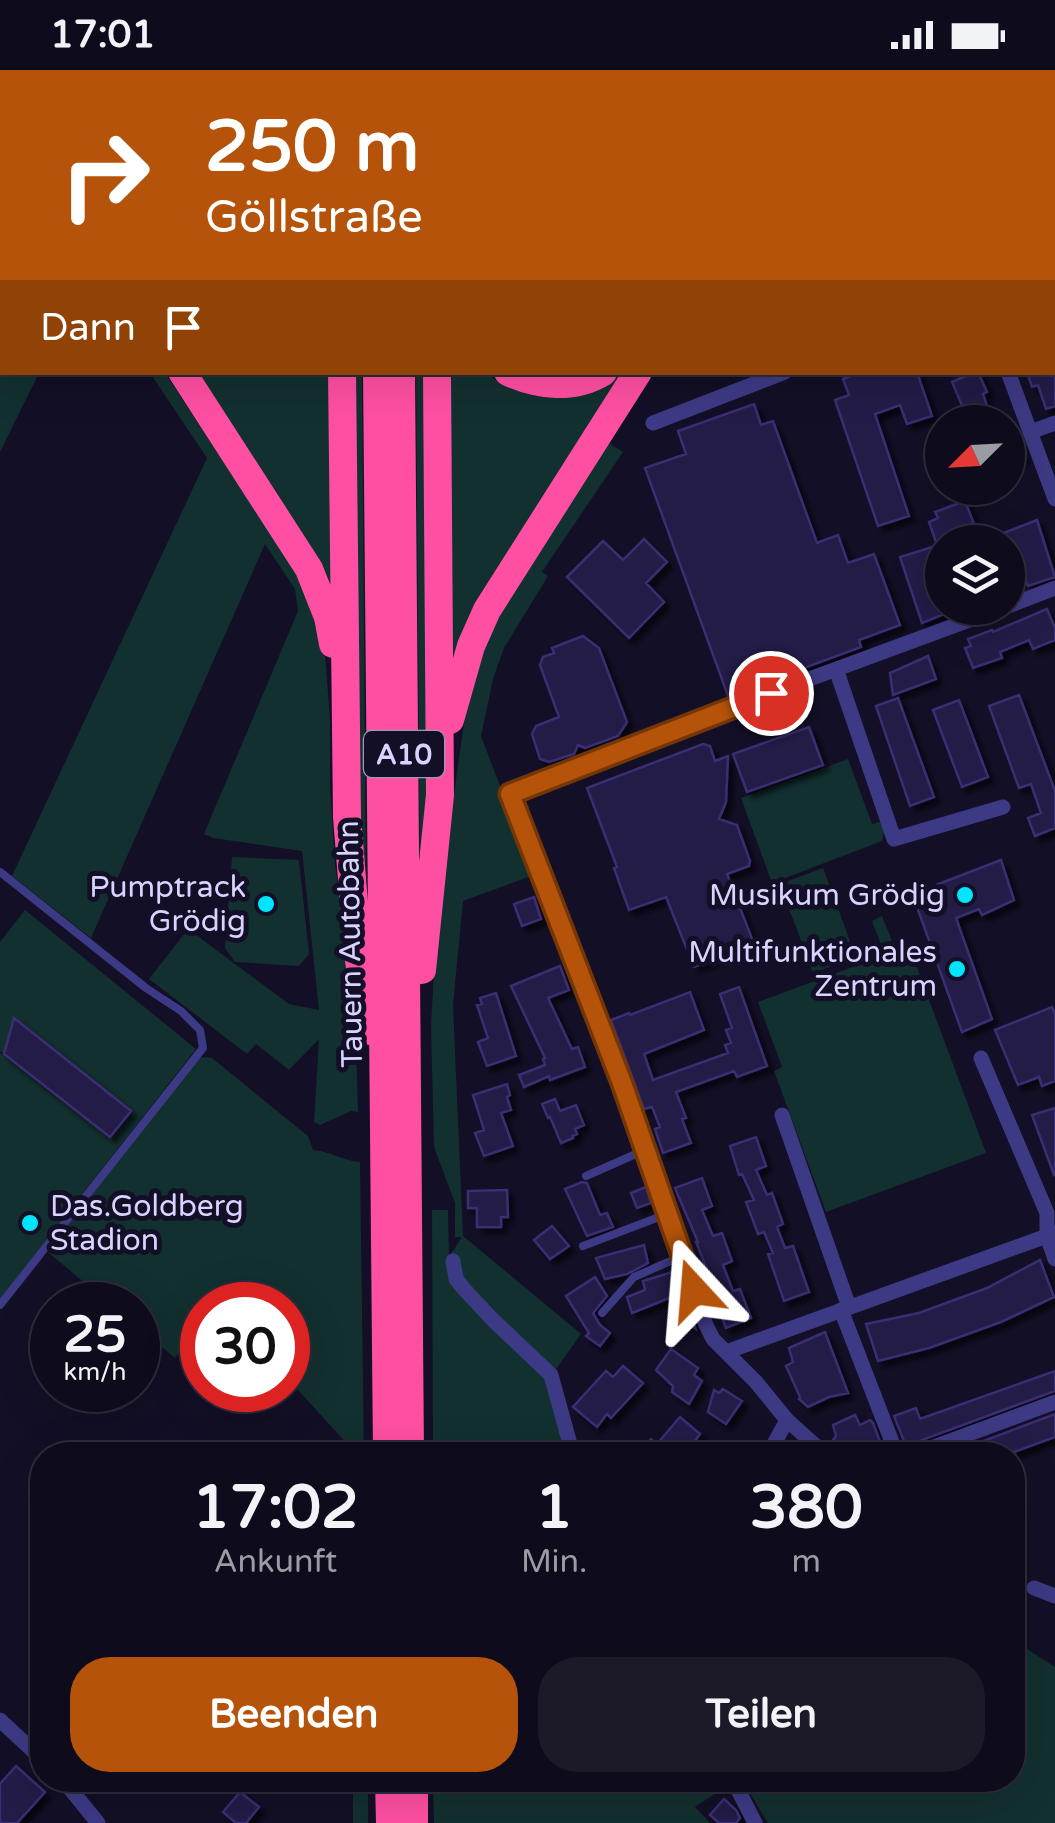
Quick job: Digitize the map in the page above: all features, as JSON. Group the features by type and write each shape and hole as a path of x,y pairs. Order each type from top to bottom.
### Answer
{"highway":[{"path":"184,375 309,569 328,616 335,662 345,682"},
{"path":"342,375 346,816 366,1021 384,1081"},
{"name":"Tauern Autobahn","path":"377,375 387,1442"},
{"name":"Tauern Autobahn","path":"401,375 410,1442"},
{"path":"408,1135 420,1078 421,986 440,794 438,375"},
{"path":"514,375 550,384 599,375"},
{"path":"441,756 471,646 488,610 636,375"},
{"path":"389,1792 390,1823"},
{"path":"414,1792 414,1823"}],"street":[{"path":"653,423 777,375"},
{"path":"1009,375 1055,499"},
{"path":"1030,432 1055,422"},
{"path":"1025,599 1055,588"},
{"path":"812,1442 713,1339 706,1325 622,1083 510,794 955,625"},
{"path":"836,670 894,839 1003,808"},
{"path":"981,1058 1047,1213 1055,1259"},
{"path":"782,1115 892,1442"},
{"path":"726,1352 1051,1235"},
{"path":"453,1261 456,1280 551,1375 570,1442"},
{"path":"947,1442 1055,1402"},
{"path":"775,1442 788,1420"},
{"path":"1034,1588 1055,1596"},
{"path":"0,1720 30,1748"},
{"path":"73,1792 98,1823"},
{"path":"739,1792 755,1823"}],"lane":[{"path":"0,872 146,988 181,1011 200,1030 203,1048 0,1305"},
{"path":"586,1176 645,1150"},
{"path":"583,1246 668,1214"},
{"path":"602,1313 634,1276 682,1256"}],"green space":[{"path":"0,375 38,375 0,452"},
{"path":"151,375 166,375 304,583 324,641 335,864 355,1005 358,1112 351,1111 320,1125 314,1122 319,1039 289,1070 256,1044 247,1054 149,979 188,929 289,1004 319,1010 302,851 204,834 298,611 295,589 265,544 91,938 12,876 207,458"},
{"path":"195,375 333,375 335,589 330,591"},
{"path":"348,375 362,375 366,881 355,881"},
{"path":"416,375 431,375 434,730 420,882"},
{"path":"445,375 490,375 501,384 535,396 565,396 613,375 626,375 449,703"},
{"path":"609,443 623,452 542,572 548,576 504,648 493,679 481,736 534,875 463,901 453,1005 463,1236 581,1334 547,1382 565,1442 433,1442 432,1210 448,1210 449,1257 462,1237 455,1237 455,1203 434,1147 431,1026 435,952 464,723 485,643 506,603"},
{"path":"848,759 872,824 883,821 882,841 772,883 741,798"},
{"name":"Pumptrack Grödig","path":"232,857 299,860 309,954 299,966 235,962 225,948"},
{"path":"823,868 856,957 813,973 780,884"},
{"path":"25,910 196,1049 0,1299 0,1053 86,1120 0,1051 0,942"},
{"path":"882,916 896,951 909,946 986,1153 826,1212 774,1071 782,1067 758,1002 885,955 872,921"},
{"path":"202,1057 212,1058 308,1136 313,1150 360,1162 364,1442 345,1442 310,1403 310,1282 180,1282 180,1352 175,1358 160,1345 160,1282 84,1282 48,1252 192,1065"},
{"path":"1025,1648 1055,1667 1055,1823 768,1823 749,1792 1025,1792"},
{"path":"353,1792 368,1792 368,1823 353,1823"},
{"path":"433,1792 718,1792 695,1807 710,1823 434,1823"}],"building":[{"path":"853,375 918,375 928,405 925,405 925,418 907,424 900,405 875,414 909,516 878,526 835,400 849,395 843,379"},
{"path":"979,375 987,392 983,394 987,405 962,405 952,382"},
{"path":"1028,375 1055,375 1055,406 1046,409 1038,385 1032,387"},
{"path":"754,404 761,425 773,421 817,543 838,535 848,563 874,554 900,625 859,640 861,647 728,696 645,468 686,454 678,431"},
{"path":"967,505 974,525 930,525 938,518 935,512"},
{"path":"1037,520 1055,577 1028,586 1024,525"},
{"path":"644,539 667,562 646,583 664,602 629,638 567,577 603,541 623,560"},
{"path":"925,549 922,623 900,557"},
{"path":"1047,609 1055,640 1033,649 1029,640 1000,652 1002,658 973,668 965,648 971,646 968,639 1009,625 1025,625 1025,618"},
{"path":"583,636 599,648 627,722 618,736 585,748 578,745 574,754 549,762 540,759 532,734 536,726 559,717 540,665 543,657 554,653 552,648"},
{"path":"928,656 936,679 893,695 890,673"},
{"path":"1019,695 1055,791 1055,828 1035,836 1028,818 1041,813 1031,784 1019,788 989,706"},
{"path":"898,698 934,797 910,806 876,706"},
{"path":"959,700 988,777 962,787 933,710"},
{"path":"809,727 823,765 747,792 733,754"},
{"path":"703,744 710,746 715,761 728,756 726,802 719,819 737,825 750,861 749,866 727,874 754,944 694,967 666,897 629,910 587,788"},
{"name":"Multifunktionales Zentrum","path":"1001,860 1014,900 982,915 979,909 956,918 992,1019 962,1032 910,895"},
{"path":"534,897 541,919 522,926 514,904"},
{"path":"560,966 569,990 548,998 572,1049 578,1047 585,1067 524,1087 519,1075 545,1065 545,1058 511,986"},
{"path":"739,987 767,1066 737,1077 734,1071 676,1092 691,1143 663,1153 655,1129 660,1127 652,1107 644,1109 611,1020 690,992 704,1030 644,1054 653,1080 728,1053 725,1045 731,1043 726,1030 732,1028 720,994"},
{"path":"496,993 516,1056 487,1066 478,1042 488,1038 477,1005 482,1004 480,998"},
{"path":"1052,1007 1055,1081 1042,1086 1039,1077 1018,1085 995,1030"},
{"path":"14,1018 131,1111 110,1137 4,1054"},
{"path":"507,1084 511,1110 501,1113 513,1146 484,1156 475,1133 484,1130 473,1095"},
{"path":"555,1099 560,1111 576,1105 584,1125 575,1129 577,1134 573,1138 561,1143 542,1104"},
{"path":"1055,1108 1055,1175 1054,1175 1032,1115"},
{"path":"756,1137 766,1166 756,1170 767,1195 772,1193 783,1224 777,1227 785,1248 793,1246 809,1292 784,1301 768,1254 773,1253 764,1232 758,1234 746,1202 754,1200 742,1174 739,1175 730,1146"},
{"path":"702,1178 712,1206 702,1210 713,1236 722,1233 732,1261 723,1265 733,1291 740,1289 751,1318 726,1328 698,1242 675,1188"},
{"path":"587,1183 600,1215 607,1213 613,1227 587,1236 565,1189"},
{"path":"646,1187 651,1203 637,1208 631,1193"},
{"path":"507,1190 508,1217 501,1217 501,1227 477,1227 477,1208 468,1208 468,1191"},
{"path":"552,1226 569,1246 550,1259 534,1240"},
{"path":"644,1245 648,1263 605,1279 596,1258"},
{"path":"1040,1260 1054,1297 1001,1322 929,1348 878,1361 866,1324 919,1313 987,1288"},
{"path":"672,1272 695,1328 687,1322 681,1324 672,1297 632,1313 627,1297 645,1290 643,1281"},
{"path":"595,1277 607,1296 593,1313 610,1333 600,1346 586,1336 589,1333 566,1296"},
{"path":"825,1332 848,1393 808,1407 799,1399 786,1366 793,1362 789,1348"},
{"path":"671,1349 698,1368 694,1375 702,1381 689,1404 672,1392 673,1386 656,1370"},
{"path":"623,1366 643,1383 611,1418 607,1414 597,1427 573,1407 606,1371 613,1377"},
{"path":"1055,1371 1055,1391 917,1442 904,1442 894,1416 916,1408 920,1419"},
{"path":"723,1389 742,1401 726,1424 708,1412 714,1390 719,1393"},
{"path":"1055,1414 1055,1437 1025,1448 1025,1442 981,1442"},
{"path":"855,1415 860,1425 870,1420 880,1442 832,1442 836,1436 833,1425"},
{"path":"680,1417 700,1434 694,1442 659,1442"},
{"path":"16,1766 30,1779 30,1792 45,1792 17,1823 0,1823 0,1784"},
{"path":"240,1792 259,1807 246,1823 236,1823 223,1812"},
{"path":"724,1799 740,1818 736,1823 719,1823 710,1815"}],"place":[{"name":"Musikum Grödig","path":"965,895"},
{"name":"Pumptrack Grödig","path":"266,904"},
{"name":"Multifunktionales Zentrum","path":"957,969"},
{"name":"Das.Goldberg Stadion","path":"30,1223"}],"route":[{"path":"694,1290 622,1083 510,794 771,693"}]}
